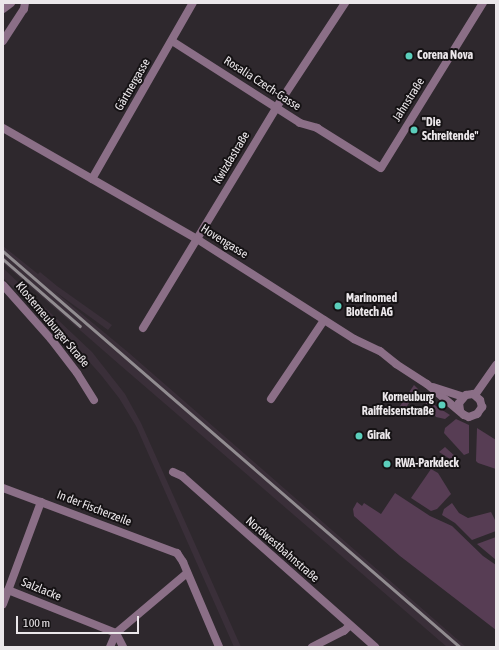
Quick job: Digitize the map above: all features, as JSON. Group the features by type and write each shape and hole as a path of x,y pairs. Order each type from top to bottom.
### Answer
{"street":[{"path":"3,9 11,3"},
{"path":"3,41 24,9 25,3"},
{"name":"Gärtnergasse","path":"92,179 193,3"},
{"name":"Kwizdastraße","path":"143,328 276,108 345,3"},
{"name":"Jahnstraße","path":"381,168 483,3"},
{"name":"Rosalia Czech-Gasse","path":"172,41 300,123 317,128 381,168"},
{"name":"Hovengasse","path":"3,128 197,239 354,339 380,351 396,364 427,384 466,416 473,416 477,414 482,404 475,395"},
{"name":"Klosterneuburger Straße","path":"3,285 51,339 77,373 94,400"},
{"path":"271,399 324,320"},
{"path":"460,410 459,403 463,397 468,394 475,395 496,365"},
{"name":"Hovengasse","path":"427,384 463,397"},
{"name":"Nordwestbahnstraße","path":"173,472 182,476 202,496 375,647"},
{"name":"In der Fischerzeile","path":"3,488 176,553 187,573"},
{"path":"3,604 41,502"},
{"path":"110,647 116,633 187,573 218,647"},
{"name":"Salzlacke","path":"8,590 116,633"},
{"path":"312,647 344,631 350,625"},
{"path":"116,633 123,647"}],"shaded area":[{"path":"3,246 38,274 40,272 112,325 108,330 53,290 129,353 466,647 447,647 120,365 3,263"},
{"path":"3,268 92,352 125,394 141,423 241,647 234,647 136,426 119,398 68,338 3,278"},
{"path":"414,385 418,389 402,414 398,409"},
{"path":"425,399 450,415 445,419 436,417 424,401"},
{"path":"456,419 469,425 469,453 464,455 444,433 445,428"},
{"path":"477,428 496,440 496,469 476,461"},
{"path":"445,447 457,458 459,462 458,464 439,452"},
{"path":"431,469 438,473 451,494 437,509 431,511 411,498"},
{"path":"395,493 430,516 452,526 483,556 496,565 496,630 400,556 354,516 353,509 357,502 362,506 364,503 381,514"},
{"path":"452,503 459,513 468,518 491,512 495,520 496,531 472,540 455,523 442,515 444,509"},
{"path":"496,537 496,560 477,544"}],"railway":[{"path":"3,251 460,647"},
{"path":"3,259 80,326"}],"place":[{"name":"Corena Nova","path":"409,56"},
{"name":"\"Die Schreitende\"","path":"414,130"},
{"name":"Marinomed Biotech AG","path":"338,306"},
{"name":"Korneuburg Raiffeisenstraße","path":"442,405"},
{"name":"Girak","path":"359,436"},
{"name":"RWA-Parkdeck","path":"387,464"}]}
